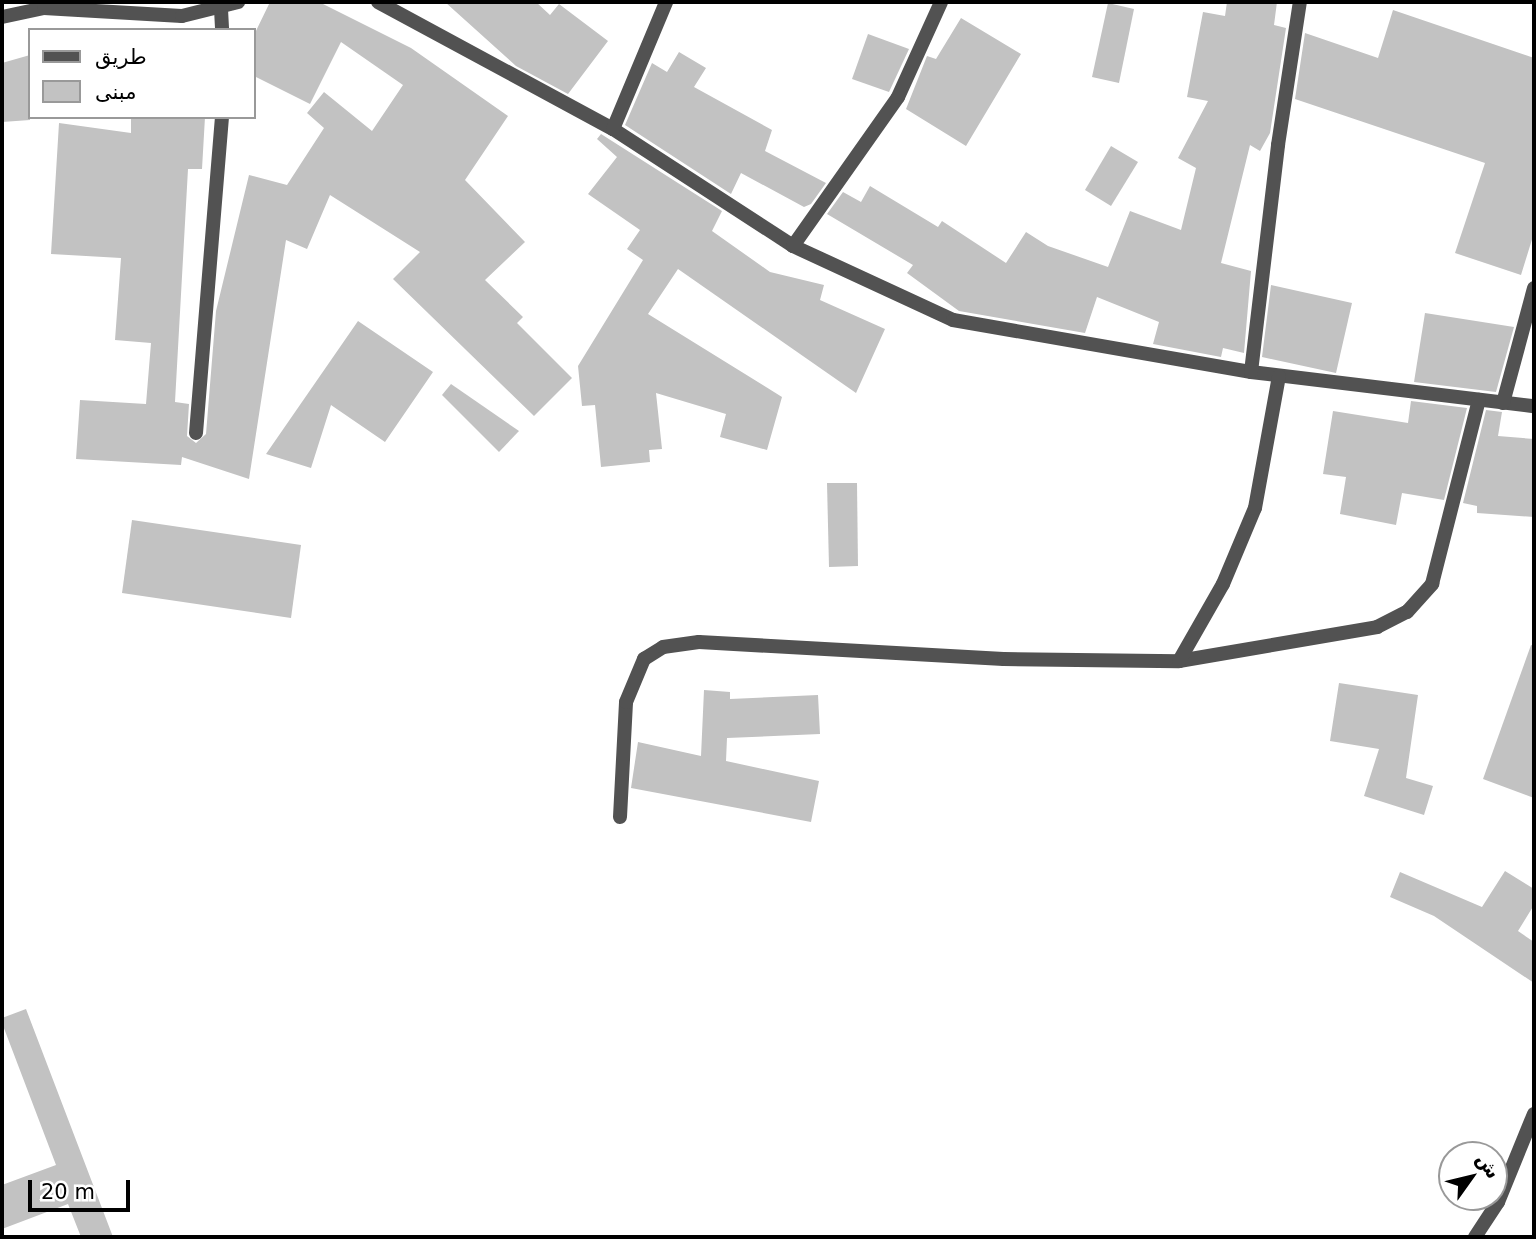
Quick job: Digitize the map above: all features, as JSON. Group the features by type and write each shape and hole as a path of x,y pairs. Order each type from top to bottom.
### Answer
{"street":[{"path":"2,17 44,8 182,16 221,9 238,2"},
{"path":"378,2 613,129 793,246 953,320 1251,372 1534,406"},
{"path":"613,129 666,2"},
{"path":"793,246 898,97 941,2"},
{"path":"1251,372 1278,145 1300,2"},
{"path":"221,9 222,28"},
{"path":"197,433 222,119"},
{"path":"1503,402 1534,288"},
{"path":"1179,661 1223,584 1255,508 1279,376"},
{"path":"620,817 626,702 644,659 663,647 699,642 1004,659 1179,661 1377,627 1407,612 1432,584 1479,400"},
{"path":"1475,1237 1499,1202 1534,1114"}],"building":[{"path":"270,2 319,2 411,48 508,116 465,180 525,242 485,280 523,317 517,323 572,378 534,416 393,279 420,252 330,195 307,249 286,240 249,479 182,457 181,465 76,459 80,400 146,404 151,343 115,340 121,258 51,254 59,123 131,133 131,119 205,119 202,169 188,169 175,402 189,404 187,436 196,443 206,434 216,311 249,175 287,185 324,128 307,113 324,92 372,131 403,85 341,42 310,104 256,77 256,31"},
{"path":"445,2 536,2 550,15 559,4 608,41 568,94 516,66"},
{"path":"1227,2 1277,2 1274,25 1286,28 1270,133 1260,151 1250,145 1221,263 1251,271 1244,353 1223,348 1221,357 1153,344 1159,322 1097,297 1085,333 959,311 907,273 913,265 827,214 843,192 861,202 870,186 938,227 942,221 1006,263 1026,232 1048,246 1108,267 1130,211 1181,230 1196,168 1178,158 1208,101 1187,97 1203,12 1225,16"},
{"path":"1108,3 1134,9 1119,83 1092,77"},
{"path":"1393,10 1534,58 1534,233 1521,275 1455,253 1485,163 1295,99 1305,33 1378,58"},
{"path":"961,18 1021,54 966,146 906,109 927,56 936,59"},
{"path":"868,34 909,49 889,92 852,79"},
{"path":"679,52 706,68 694,87 772,130 765,151 826,183 811,204 804,207 741,173 731,194 625,125 652,63 667,72"},
{"path":"28,56 30,120 2,122 2,63"},
{"path":"601,134 722,211 712,231 770,272 824,285 820,300 885,329 856,393 678,269 648,314 782,397 767,450 720,437 726,414 656,393 662,449 649,450 650,462 601,467 595,405 582,406 578,366 643,260 627,249 640,230 588,194 617,157 597,139"},
{"path":"1111,146 1138,162 1111,206 1085,190"},
{"path":"1271,285 1352,303 1336,373 1262,357"},
{"path":"1425,313 1514,327 1496,392 1414,382"},
{"path":"358,321 433,372 385,442 331,405 311,468 266,454"},
{"path":"451,384 519,431 499,452 442,395"},
{"path":"1411,401 1467,408 1444,500 1402,493 1396,525 1340,514 1346,477 1323,474 1333,411 1408,423"},
{"path":"1486,410 1502,412 1498,436 1534,439 1534,517 1477,513 1477,506 1463,503"},
{"path":"827,483 857,483 858,566 829,567"},
{"path":"132,520 301,545 291,618 122,593"},
{"path":"1531,645 1534,646 1534,798 1483,779"},
{"path":"1339,683 1418,695 1406,778 1433,786 1424,815 1364,796 1379,749 1330,741"},
{"path":"704,690 730,692 730,699 818,695 820,734 727,738 726,761 819,781 811,822 631,788 638,742 701,756"},
{"path":"1505,871 1534,889 1534,905 1518,931 1534,942 1534,983 1434,916 1390,897 1400,872 1482,907"},
{"path":"26,1009 113,1237 81,1237 68,1204 2,1229 2,1185 56,1165 2,1023 2,1018"}]}
